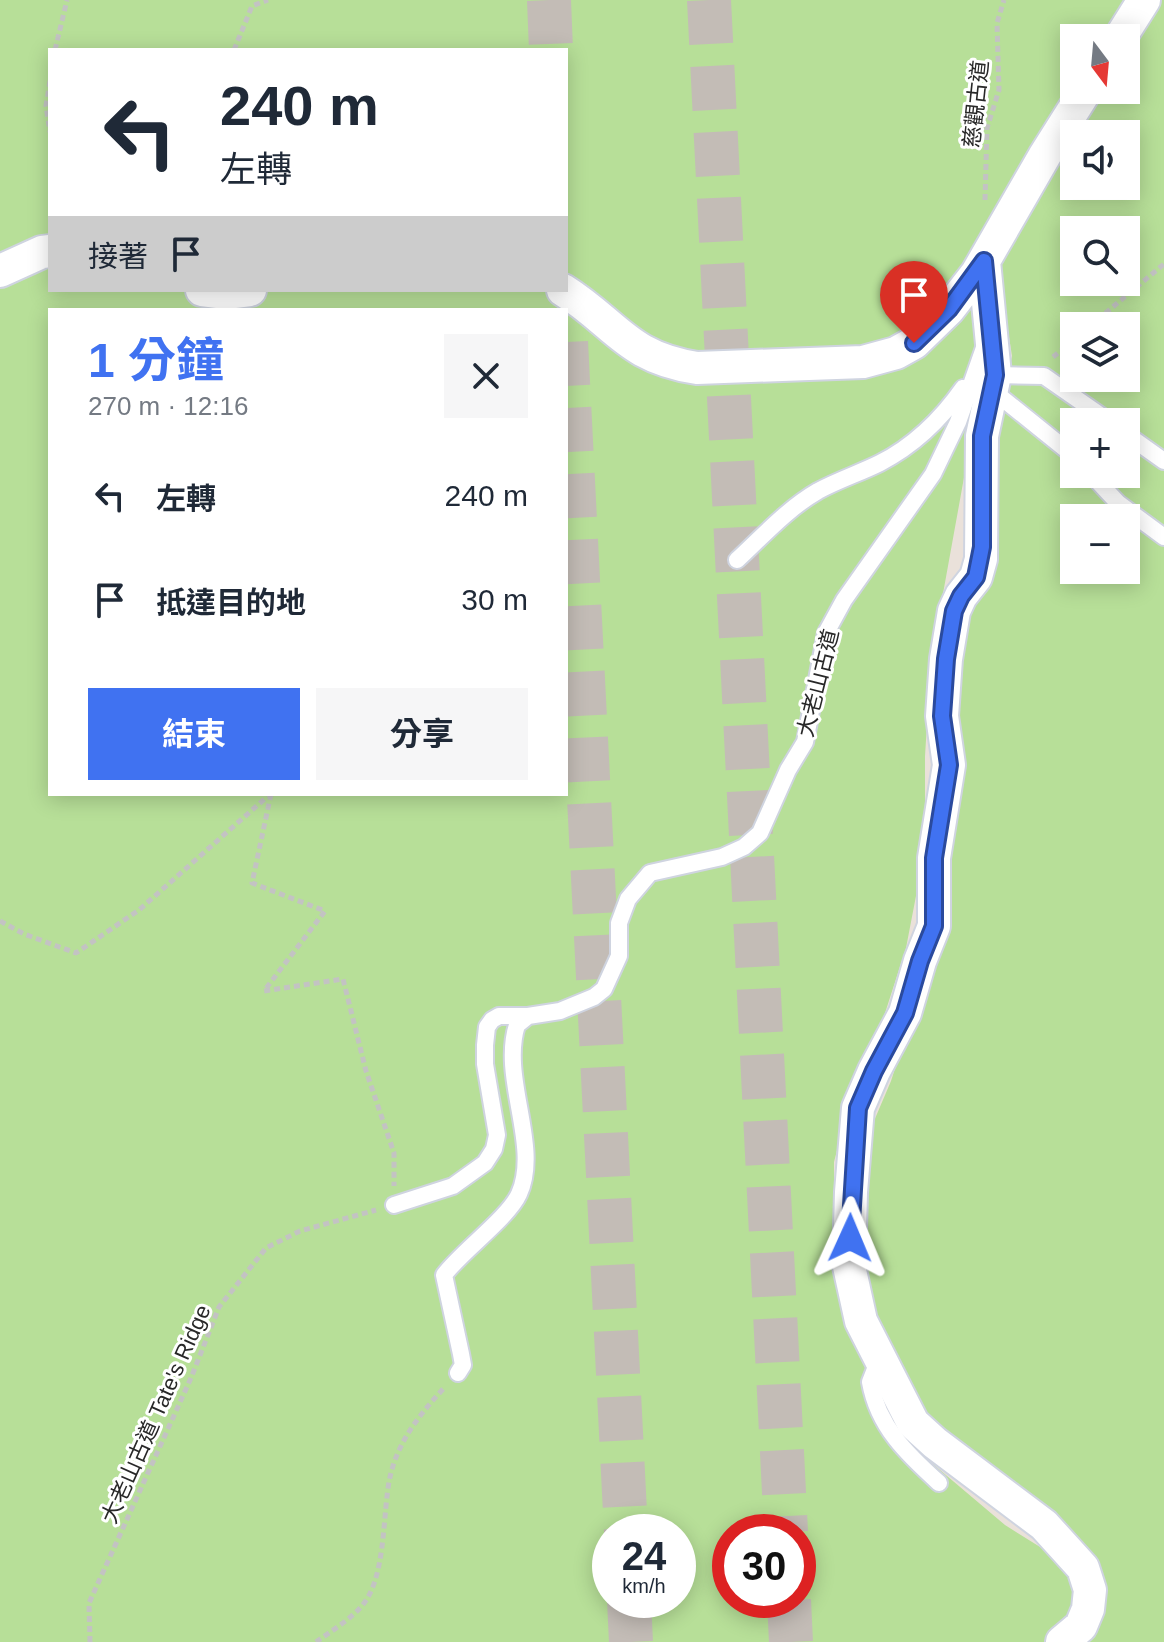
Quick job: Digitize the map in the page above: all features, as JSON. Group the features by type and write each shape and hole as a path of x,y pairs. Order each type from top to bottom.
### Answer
{"street":[{"path":"1129,24 1144,0"},
{"path":"566,292 628,343 645,354 674,364 697,368 863,362 896,353 914,343 949,309 984,261 1077,104"},
{"path":"0,271 48,251"},
{"path":"984,261 991,331 982,436 981,559 976,577 954,611 946,659 942,716 949,765 934,858 934,926 905,1013 858,1108 851,1200 851,1284 861,1321 901,1402 920,1430 1044,1525 1083,1568 1090,1590 1088,1609 1081,1626 1062,1642"}],"lane":[{"path":"737,560 784,516 817,492 884,461 911,443 951,406 987,380 1044,376 1090,408"},
{"path":"987,380 1060,444"},
{"name":"大老山古道","path":"394,1205 453,1186 485,1163 494,1149 497,1135 485,1064 487,1027 499,1016 560,1011 583,1003 604,989 619,956 619,923 628,899 650,873 722,857 744,847 760,833 788,770 805,742 826,633 844,600 933,474 958,422 987,380"},
{"path":"1140,444 1164,461"},
{"path":"1104,488 1118,503 1164,537"},
{"path":"458,1373 463,1365 444,1275 514,1203 523,1183 524,1143 511,1045 517,1025 528,1016"},
{"path":"879,1359 870,1382 883,1422 899,1445 939,1483"}],"path":[{"path":"55,48 67,0"},
{"path":"235,48 252,6 268,0"},
{"name":"慈觀古道","path":"985,202 987,128 999,90 997,23 1004,0"},
{"path":"48,94 48,119"},
{"path":"1107,312 1164,264"},
{"path":"0,921 24,934 76,953 139,910 269,796"},
{"path":"270,796 252,883 325,911 264,991 343,979 366,1071 394,1153 394,1205"},
{"name":"大老山古道 Tate's Ridge","path":"90,1642 89,1603 185,1392 219,1307 266,1248 300,1231 394,1205"},
{"path":"316,1642 366,1600 382,1552 390,1478 399,1452 421,1413 458,1373"}],"green space":[{"path":"0,0 1164,0 1164,1642 1089,1642 1105,1604 1099,1573 1081,1541 1020,1504 940,1436 908,1391 869,1290 861,1227 871,1128 891,1081 932,955 952,852 952,757 958,663 997,425 1012,356 1003,299 985,355 970,421 965,472 931,660 925,756 925,849 906,948 866,1072 845,1119 834,1162 834,1228 843,1296 884,1404 921,1454 1005,1525 1061,1560 1074,1582 1078,1601 1057,1642 0,1642"}],"tunnel":[{"path":"549,0 551,48"},
{"path":"709,0 785,1514"},
{"path":"568,382 625,1514"},
{"path":"630,1618 631,1642"},
{"path":"790,1618 791,1642"}],"route":[{"path":"850,1238 858,1108 905,1013 934,926 934,858 949,765 942,726 946,659 954,611 976,577 981,559 982,436 995,375 984,261 949,309 914,343"}]}
